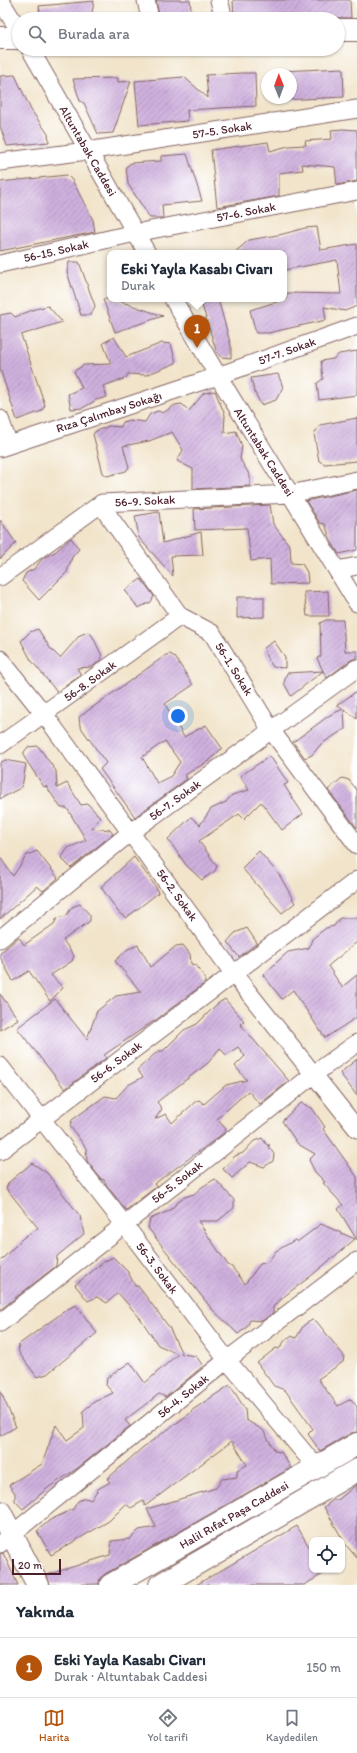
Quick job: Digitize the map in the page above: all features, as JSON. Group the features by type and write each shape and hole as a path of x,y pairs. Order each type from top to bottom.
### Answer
{"main road":[{"path":"345,30 357,30"},
{"path":"0,38 12,38"},
{"name":"Halil Rıfat Paşa Caddesi","path":"111,1585 357,1444"},
{"name":"Halil Rıfat Paşa Caddesi","path":"160,1585 357,1470"},
{"path":"0,1512 6,1540 38,1585"}],"street":[{"path":"0,0 12,19"},
{"path":"146,0 149,12"},
{"path":"219,0 222,12"},
{"name":"Altuntabak Caddesi","path":"34,56 87,151 145,250"},
{"name":"57-5. Sokak","path":"0,162 87,151 357,109"},
{"name":"57-6. Sokak","path":"135,233 357,191"},
{"name":"56-15. Sokak","path":"0,264 135,233"},
{"name":"Altuntabak Caddesi","path":"175,302 218,376 357,603"},
{"name":"57-7. Sokak","path":"218,376 357,326"},
{"name":"Rıza Çalımbay Sokağı","path":"4,446 218,376"},
{"path":"0,419 4,446"},
{"name":"56-9. Sokak","path":"0,577 102,503 290,494 357,480"},
{"name":"56-1. Sokak","path":"101,505 180,616 212,633 271,730 357,845"},
{"path":"337,570 357,566"},
{"name":"56-8. Sokak","path":"0,745 180,616"},
{"name":"56-2. Sokak","path":"0,659 44,714 234,973 357,1129"},
{"name":"56-7. Sokak","path":"0,939 131,832 357,668"},
{"name":"56-6. Sokak","path":"0,1151 40,1119 357,880"},
{"name":"56-5. Sokak","path":"0,1323 314,1074 357,1042"},
{"name":"56-3. Sokak","path":"0,1066 40,1119 124,1224 227,1360 317,1468"},
{"name":"56-4. Sokak","path":"6,1540 227,1360 357,1260"}],"building":[{"path":"156,0 190,0 191,12 159,12"},
{"path":"233,0 350,0 351,18 345,18 345,12 234,12"},
{"path":"94,1 92,12 40,12 39,6"},
{"path":"343,68 344,97 297,99 297,70"},
{"path":"255,73 256,106 187,110 188,121 139,125 135,81 184,77 208,98 206,75"},
{"path":"15,75 31,110 48,134 49,142 7,146 0,126 0,76"},
{"path":"118,78 118,82 131,81 113,133 98,134 84,103 80,101 73,79"},
{"path":"331,130 357,130 357,181 337,185 335,167 302,164 303,170 279,173 279,196 217,207 211,150 268,142 270,151 288,146 306,145 305,141 332,139"},
{"path":"187,154 202,201 162,205 163,218 150,218 128,184 126,167 131,163 161,161 161,156"},
{"path":"67,175 72,180 93,220 95,232 0,251 0,182"},
{"path":"317,227 321,250 357,244 357,306 345,311 324,307 326,320 268,333 256,333 250,310 276,302 287,302 287,293 341,294 337,260 287,269 287,250 237,250 249,240 283,234 305,228"},
{"path":"69,262 79,262 95,306 91,315 81,315 67,272"},
{"path":"103,299 107,299 107,302 122,302 163,316 115,332"},
{"path":"201,302 219,302 231,346 231,358 222,357 217,353"},
{"path":"48,306 62,322 21,335 45,405 42,411 17,420 0,369 0,315 11,313 15,317 35,309"},
{"path":"114,337 126,357 162,343 171,344 176,363 146,375 128,374 126,378 103,386 107,397 96,400 83,408 71,409 68,394 82,388 74,371 84,365 111,364 103,343"},
{"path":"357,351 357,395 319,400 317,383 323,379 321,361 333,359 339,354"},
{"path":"278,374 283,387 276,400 261,405 254,391 251,378"},
{"path":"215,391 225,415 224,433 236,431 242,446 240,459 250,476 250,486 193,489 193,469 177,461 183,450 172,432 149,441 123,446 129,467 126,471 107,476 103,473 93,434 96,431 109,426 121,427 123,422 129,420 145,422 150,414 158,411 163,413 175,405 182,404 189,411 204,393"},
{"path":"357,418 357,461 325,464 319,461 314,434 320,425"},
{"path":"357,490 357,550 339,554 331,541 325,524 320,523 306,501"},
{"path":"270,505 273,524 290,546 291,563 302,564 307,572 308,583 271,584 270,559 251,561 247,528 195,530 194,509"},
{"path":"159,512 163,543 201,532 203,555 171,556 173,576 139,538 135,516"},
{"path":"0,520 16,543 0,559"},
{"path":"71,538 79,549 72,557 67,572 39,600 22,581 26,573 34,569 43,558 55,552"},
{"path":"141,579 154,596 151,602 138,608 125,590"},
{"path":"328,591 329,616 307,616 304,592"},
{"path":"237,597 264,597 264,617 237,618"},
{"path":"326,620 343,620 345,651 357,651 357,658 351,660 327,678 317,658 321,656 320,623"},
{"path":"38,629 50,648 60,658 80,635 88,632 92,635 102,656 101,660 92,667 77,668 81,675 57,692 31,660 21,641 30,632"},
{"path":"274,641 285,657 285,668 273,667 266,656 264,648"},
{"path":"170,654 175,657 193,685 165,704 184,737 206,725 222,748 210,760 185,775 187,779 135,817 100,769 106,763 80,726 79,717 166,655","holes":["165,741 180,762 171,776 157,783 142,757"]},
{"path":"323,671 291,696 284,683 287,673"},
{"path":"357,691 357,719 344,709 345,729 321,744 312,755 305,758 293,742 330,715 343,709 337,705"},
{"path":"38,746 56,771 57,788 67,783 81,805 88,804 100,817 92,828 110,830 113,834 71,868 61,858 68,848 86,840 67,808 61,808 46,786 44,787 24,757 24,752 28,747"},
{"path":"270,756 288,783 284,785 303,814 282,830 261,802 244,819 239,814 199,841 217,866 215,871 202,880 186,865 168,839 191,817 200,825 211,809 226,802 232,795 249,790 240,776"},
{"path":"5,760 26,764 22,787 0,799 0,763"},
{"path":"342,778 349,780 357,790 357,828 328,790"},
{"path":"37,851 58,878 43,891 37,886 0,919 0,857 13,876 27,855"},
{"path":"259,851 280,876 295,903 282,913 242,868"},
{"path":"134,857 156,887 158,893 126,918 119,913 101,887"},
{"path":"80,904 90,915 90,921 63,940 74,956 72,961 51,975 63,988 50,1001 29,971 13,981 0,957 0,953 19,937 24,945 54,924 57,918 66,916 72,907"},
{"path":"340,918 357,918 357,942 328,966 342,987 357,975 357,1017 325,1038 293,990 282,999 263,975 288,952 309,948 312,939 326,928 334,926"},
{"path":"247,928 257,943 239,957 227,942 235,933"},
{"path":"138,945 151,967 176,946 183,945 190,954 191,964 196,965 205,978 205,983 157,1019 104,1055 106,1058 65,1089 17,1028 55,999 87,1039 97,1011 116,996 141,992 115,961 128,949"},
{"path":"0,994 18,1019 0,1030"},
{"path":"225,999 244,1021 240,1024 289,1081 260,1104 248,1091 217,1119 226,1129 224,1133 154,1184 156,1187 126,1210 104,1180 101,1179 87,1161 86,1148 70,1126 72,1120 105,1096 116,1098 128,1085 143,1077 137,1070 158,1051 163,1051 184,1030 197,1024 217,1004","holes":["238,1047 245,1056 235,1066 247,1080 226,1085 204,1104 199,1100 195,1102 172,1123 166,1114 155,1119 162,1109 157,1102 208,1063 220,1048 226,1055"]},
{"path":"357,1059 357,1096 340,1073"},
{"path":"301,1103 312,1108 325,1127 323,1129 357,1177 357,1240 338,1209 343,1205 323,1183 325,1182 315,1172 309,1160 315,1154 298,1144 282,1121"},
{"path":"262,1138 267,1145 270,1145 268,1146 274,1154 273,1161 264,1167 250,1162 232,1178 223,1169 235,1156 243,1153 254,1141"},
{"path":"32,1163 47,1173 80,1216 84,1234 57,1256 56,1266 0,1310 0,1261 23,1238 38,1228 6,1188 9,1182"},
{"path":"215,1179 234,1200 234,1208 218,1221 198,1221 228,1265 232,1267 245,1284 260,1264 268,1262 276,1251 295,1240 297,1242 321,1224 355,1239 287,1294 273,1307 273,1313 262,1321 250,1320 247,1327 238,1334 211,1308 148,1228 150,1219 169,1211 182,1198 194,1194"},
{"path":"113,1257 128,1272 135,1286 138,1286 169,1327 182,1354 196,1356 203,1366 166,1397 159,1394 125,1420 130,1426 78,1468 49,1487 23,1509 15,1501 15,1493 9,1485 42,1464 56,1425 67,1440 84,1428 83,1411 94,1402 113,1393 106,1385 107,1378 130,1362 145,1383 178,1354 158,1345 140,1318 118,1293 107,1303 97,1297 88,1301 75,1285 105,1261"},
{"path":"76,1305 97,1333 47,1374 37,1377 19,1353 18,1345 66,1310"},
{"path":"312,1320 317,1322 344,1356 343,1362 318,1379 338,1406 351,1399 357,1407 357,1432 351,1433 320,1451 308,1434 313,1429 285,1390 274,1386 257,1363 276,1348 279,1349 286,1339 291,1336 296,1338 304,1325"},
{"path":"230,1385 245,1409 246,1420 263,1430 275,1451 281,1452 291,1468 105,1574 100,1578 99,1584 50,1585 47,1575 110,1555 111,1541 130,1539 139,1530 156,1527 147,1509 216,1488 222,1479 237,1477 237,1470 247,1465 232,1441 145,1506 143,1501 131,1508 126,1504 109,1521 51,1555 37,1531 50,1520 73,1509 78,1501 85,1498 91,1500 98,1489 110,1482 107,1479 142,1448 192,1412 191,1411"},
{"path":"0,1390 16,1427 0,1436"},
{"path":"357,1484 357,1558 346,1545 345,1537 341,1537 324,1507 333,1500 338,1500"},
{"path":"297,1526 309,1547 309,1573 325,1573 304,1585 196,1585"},
{"path":"3,1553 18,1585 0,1585 0,1554"}],"place":[{"name":"Eski Yayla Kasabı Civarı","path":"197,348"}]}
